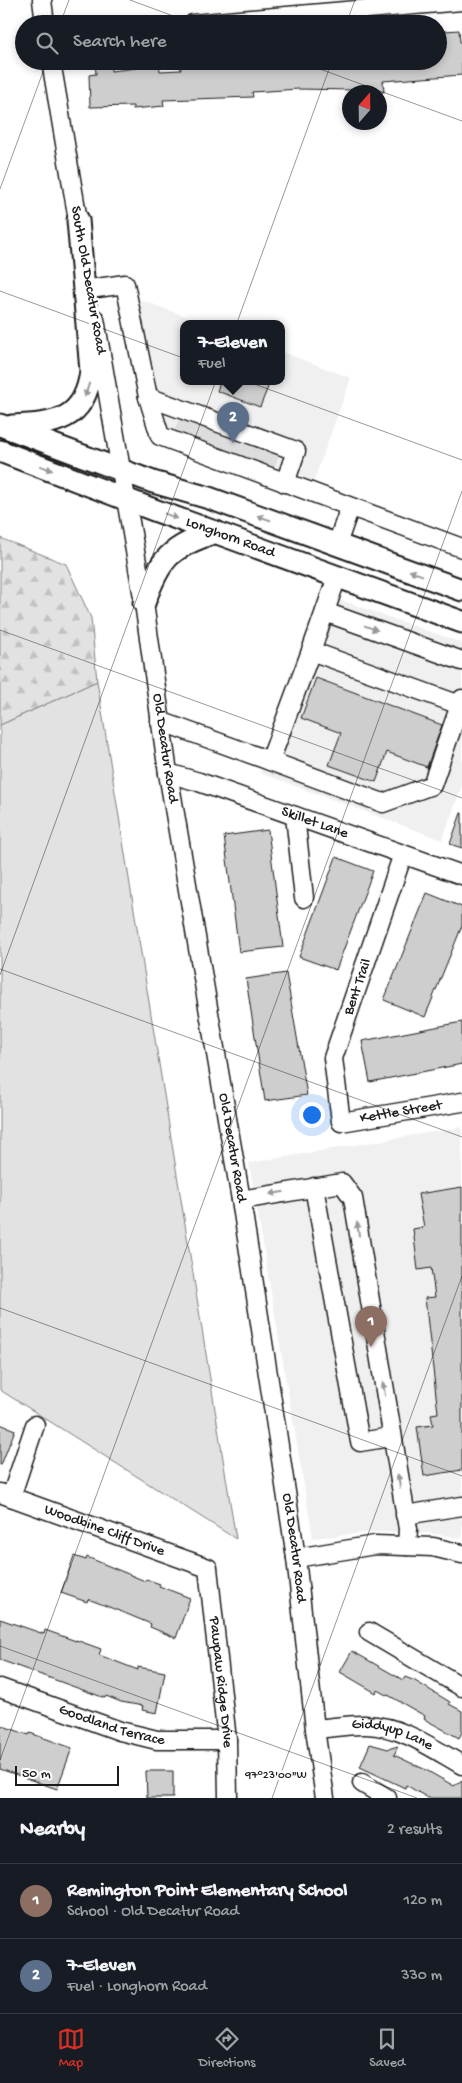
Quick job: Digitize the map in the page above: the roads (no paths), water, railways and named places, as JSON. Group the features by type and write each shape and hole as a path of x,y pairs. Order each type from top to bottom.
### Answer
{"main road":[{"path":"2,426 54,423 74,412 85,397 89,387 91,371 78,220"},
{"name":"Longhorn Road","path":"2,426 122,470 209,498 462,590"},
{"name":"Longhorn Road","path":"0,451 462,622"},
{"path":"144,603 154,576 168,555 191,540 216,532"}],"street":[{"path":"42,0 44,15"},
{"path":"298,15 462,1"},
{"name":"South Old Decatur Road","path":"53,70 126,498"},
{"path":"90,289 125,284 148,397 160,436 296,451 285,483"},
{"path":"148,397 227,443 285,483 462,548"},
{"name":"Old Decatur Road","path":"126,498 144,603 168,773 241,1200 296,1558 315,1729 325,1798"},
{"path":"336,544 350,507"},
{"path":"270,761 337,577"},
{"path":"325,612 462,661"},
{"path":"160,721 383,803 432,785 461,702 311,651"},
{"name":"Skillet Lane","path":"168,773 199,782 462,875"},
{"path":"295,816 304,898"},
{"name":"Bent Trail","path":"341,1122 333,1058 404,854"},
{"name":"Kettle Street","path":"341,1122 462,1102"},
{"path":"241,1200 342,1183 353,1198 391,1437 408,1529 407,1546"},
{"path":"314,1187 360,1442 391,1437"},
{"path":"5,1495 35,1425"},
{"name":"Woodbine Cliff Drive","path":"5,1495 208,1568"},
{"path":"405,1515 462,1506"},
{"path":"296,1558 375,1546 433,1547 462,1554"},
{"name":"Pawpaw Ridge Drive","path":"208,1568 227,1740 228,1798"},
{"path":"369,1632 462,1687"},
{"name":"Goodland Terrace","path":"0,1688 120,1731 158,1740 227,1740"},
{"name":"Giddyup Lane","path":"315,1729 365,1725 385,1727 424,1743 462,1766"},
{"path":"362,1783 387,1798"}],"tunnel":[{"path":"183,434 187,422"},
{"path":"197,440 201,427"},
{"path":"212,444 216,433"},
{"path":"225,450 229,437"},
{"path":"239,455 243,443"},
{"path":"252,459 257,448"},
{"path":"266,464 270,453"}],"place":[{"name":"7-Eleven","path":"233,443"},
{"name":"Remington Point Elementary School","path":"371,1347"}]}
